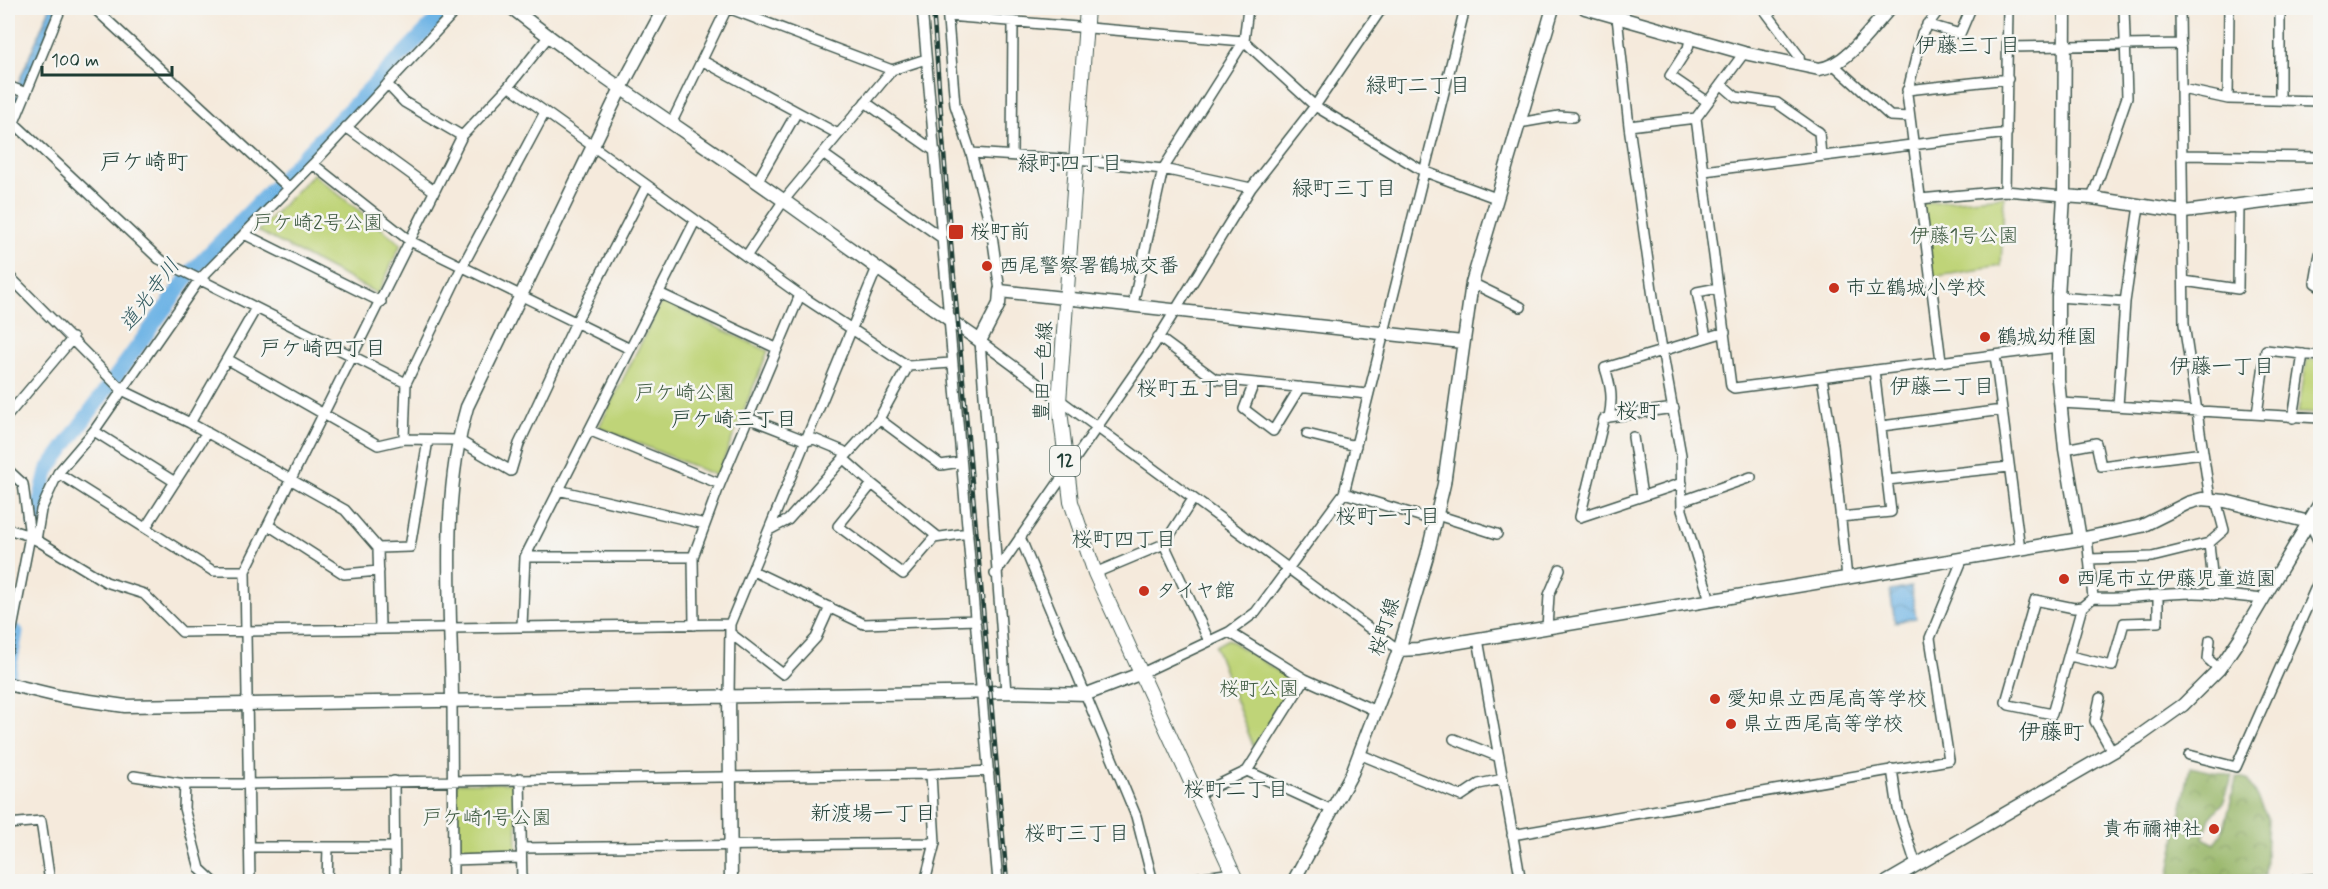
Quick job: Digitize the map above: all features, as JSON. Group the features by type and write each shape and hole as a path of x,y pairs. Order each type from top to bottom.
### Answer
{"main road":[{"name":"豊田一色線","path":"1087,8 1059,402 1071,502 1095,573 1234,877"}],"street":[{"path":"8,137 22,92 61,8"},
{"path":"94,8 289,188"},
{"path":"8,650 12,608 41,510 58,473 94,431 198,280 313,165 458,8"},
{"path":"512,8 671,124 784,201 876,270 980,340 1059,402 1399,650 1547,628 2084,538 2142,526 2188,503 2213,499 2309,522 2320,544"},
{"path":"671,124 728,8 892,70"},
{"path":"922,8 936,152 951,363 998,882"},
{"path":"1133,304 1163,169 1244,41 1248,8"},
{"path":"995,574 1067,473 1158,337 1251,188 1315,106 1382,8"},
{"path":"8,684 62,697 125,706 1006,692 1087,694 1142,673 1229,632 1256,612 1344,493 1465,8"},
{"path":"1000,291 1462,342 1472,283 1553,8"},
{"path":"1585,8 1616,12 1744,53 1819,69 1834,65 1890,8"},
{"path":"1763,8 1799,56 1800,66"},
{"path":"1940,8 1922,33 1907,90 1941,361"},
{"path":"1927,24 1960,33 1971,8"},
{"path":"2005,191 2008,8"},
{"path":"2065,8 2064,196 2058,297 2058,347 2065,449 2089,559 2093,598"},
{"path":"2092,198 2127,97 2124,8"},
{"path":"2089,559 2152,557 2209,543 2224,530 2213,499 2203,453 2184,324 2180,8"},
{"path":"2228,99 2229,8"},
{"path":"2280,8 2280,100"},
{"path":"453,882 450,495 458,440 467,407 658,10"},
{"path":"1006,692 995,574 980,340 999,304 1000,291 991,228 971,153 955,105 948,12 1013,22 1244,41 1315,106 1423,171 1496,198"},
{"path":"1616,12 1629,126 1661,351 1674,408 1685,527 1710,600"},
{"path":"1012,154 1013,22"},
{"path":"250,882 245,571 462,136 509,86 548,36"},
{"path":"1691,36 1688,48 1670,76 1708,102"},
{"path":"2009,47 2181,44"},
{"path":"1744,53 1696,118 1731,386 1734,388 2058,347"},
{"path":"747,255 784,201 892,70 926,59"},
{"path":"703,61 838,134"},
{"path":"1834,65 1890,116 1910,117"},
{"path":"1907,90 2008,79"},
{"path":"387,84 404,102 462,136"},
{"path":"1721,84 1736,97 1777,103 1819,132 1821,156"},
{"path":"8,86 22,92"},
{"path":"509,86 646,187 747,255 800,295 908,366 951,363"},
{"path":"2182,89 2228,99 2320,101"},
{"path":"865,102 936,152"},
{"path":"757,182 797,112"},
{"path":"404,439 406,383 462,267 544,114"},
{"path":"1519,123 1559,116 1574,117"},
{"path":"1629,126 1696,118"},
{"path":"14,123 161,260 406,383"},
{"path":"346,127 434,191"},
{"path":"1704,171 2007,133"},
{"path":"971,153 1077,159 1163,169 1251,188"},
{"path":"823,154 942,238"},
{"path":"2183,156 2320,157"},
{"path":"313,165 410,241 630,349"},
{"path":"227,359 378,445 404,439 458,440 511,471 519,444 576,322 646,187"},
{"path":"1920,199 2005,191 2092,198 2184,212 2320,195"},
{"path":"2118,406 2126,302 2139,206"},
{"path":"2184,281 2238,289 2239,206"},
{"path":"522,626 525,558 695,221"},
{"path":"244,234 381,302"},
{"path":"2320,254 2315,284 2320,286"},
{"path":"731,882 730,629 876,270"},
{"path":"8,275 73,338 122,390 207,432 345,510 378,548 380,628"},
{"path":"1472,283 1521,307"},
{"path":"1706,337 1696,292 1718,288"},
{"path":"659,293 776,348"},
{"path":"694,626 693,557 720,484 800,295"},
{"path":"2058,297 2126,302"},
{"path":"190,423 256,308"},
{"path":"1609,417 1612,397 1605,369 1725,332"},
{"path":"1158,337 1215,379 1368,393"},
{"path":"8,415 73,338"},
{"name":"桜町線","path":"1293,882 1359,754 1399,650 1444,484 1462,342"},
{"path":"2257,414 2266,350 2320,356"},
{"path":"2293,417 2303,354"},
{"path":"1995,355 2020,549"},
{"path":"771,529 788,520 845,460 879,419 908,366"},
{"path":"1840,518 1891,512 1874,370"},
{"path":"1822,377 1847,578"},
{"path":"1254,383 1244,409 1273,431 1300,387"},
{"path":"2061,403 2320,418"},
{"path":"1674,408 1604,419 1596,444 1580,517 1682,483"},
{"path":"1882,426 2002,410"},
{"path":"748,418 807,441 814,439 843,451 845,460 938,537"},
{"path":"879,419 941,465 960,462"},
{"path":"591,430 720,484"},
{"path":"94,431 175,482"},
{"path":"146,527 207,432"},
{"path":"1307,434 1356,446"},
{"path":"1633,437 1642,496"},
{"path":"378,548 410,547 428,440"},
{"path":"2065,449 2096,443 2101,466 2203,453"},
{"path":"1887,480 2009,466"},
{"path":"8,470 22,484 33,538"},
{"path":"58,473 213,571 245,571"},
{"path":"1682,501 1751,477"},
{"path":"872,484 838,526 903,574 934,538 968,533"},
{"path":"558,490 705,524"},
{"path":"1344,493 1497,534"},
{"path":"1095,573 1164,544 1193,499"},
{"path":"1887,882 2112,751 2176,710 2218,669 2320,503"},
{"path":"268,525 344,574 379,571"},
{"path":"8,529 33,538 106,582 144,594 182,632 522,626 694,626 730,629 783,674 816,638 830,607"},
{"path":"1020,537 1136,816 1153,882"},
{"path":"2209,543 2214,595"},
{"path":"1164,544 1209,641"},
{"path":"525,558 693,557"},
{"path":"1512,835 1949,760 1930,638 1963,558"},
{"path":"1547,628 1549,595 1560,569"},
{"path":"753,571 864,624 976,620"},
{"path":"2189,755 2236,767 2320,578"},
{"path":"2070,656 2112,666 2124,623 2158,622 2158,595"},
{"path":"2082,606 2070,656 2052,714 2009,705 2006,702 2034,600 2074,608 2082,606 2093,598 2214,595 2263,599"},
{"path":"1229,632 1305,679 1377,711"},
{"path":"1478,639 1521,882"},
{"path":"2210,640 2208,659 2218,669"},
{"path":"1197,795 1247,771 1305,679"},
{"path":"2100,698 2096,721 2112,751"},
{"path":"1454,738 1499,757"},
{"path":"1359,754 1461,796 1479,784 1503,779"},
{"path":"1892,770 1898,809 1916,865"},
{"path":"134,776 185,784 247,784 520,778 931,774 989,771"},
{"path":"1247,771 1332,810"},
{"path":"925,882 935,843 931,774"},
{"path":"520,778 522,882"},
{"path":"394,781 395,882"},
{"path":"185,784 184,808 200,869 214,882"},
{"path":"8,825 41,820 50,882"},
{"path":"453,860 521,853 731,846 935,843"},
{"path":"249,847 394,847"},
{"path":"327,882 328,847"},
{"path":"1168,882 1234,877"},
{"path":"2294,882 2317,881"}],"green space":[{"name":"戸ケ崎2号公園","path":"313,174 401,244 378,294 258,231"},
{"name":"伊藤1号公園","path":"2004,196 2001,266 1932,277 1922,203"},
{"name":"戸ケ崎公園","path":"662,301 768,351 717,476 599,427"},
{"path":"2307,359 2320,360 2320,414 2298,413"},
{"name":"桜町公園","path":"1228,639 1295,682 1254,748 1215,646"},
{"path":"2190,767 2233,776 2223,803 2210,818 2203,838 2215,844 2226,821 2237,777 2247,779 2268,819 2265,876 2168,877"},
{"name":"戸ケ崎1号公園","path":"456,783 516,783 517,854 457,855"}],"water":[{"path":"50,8 57,8 25,89 17,86"},
{"path":"14,95 22,97 8,131 8,111"},
{"path":"1911,587 1916,618 1895,622 1890,591"}],"waterway":[{"name":"道光寺川","path":"35,523 47,471 193,270 448,8"},
{"name":"道光寺川","path":"8,676 16,632"}],"railway":[{"path":"933,8 950,232 1007,882"}],"place":[{"name":"桜町前","path":"956,232"},
{"name":"西尾警察署鶴城交番","path":"987,266"},
{"name":"市立鶴城小学校","path":"1834,288"},
{"name":"鶴城幼稚園","path":"1985,337"},
{"name":"西尾市立伊藤児童遊園","path":"2064,579"},
{"name":"タイヤ館","path":"1144,591"},
{"name":"愛知県立西尾高等学校","path":"1715,699"},
{"name":"県立西尾高等学校","path":"1731,724"},
{"name":"貴布禰神社","path":"2214,829"}],"district":[{"name":"伊藤三丁目","path":"1968,46"},
{"name":"緑町二丁目","path":"1418,86"},
{"name":"戸ケ崎町","path":"144,163"},
{"name":"緑町四丁目","path":"1070,164"},
{"name":"緑町三丁目","path":"1344,189"},
{"name":"戸ケ崎四丁目","path":"323,349"},
{"name":"伊藤一丁目","path":"2222,367"},
{"name":"伊藤二丁目","path":"1942,387"},
{"name":"桜町五丁目","path":"1189,389"},
{"name":"桜町","path":"1638,412"},
{"name":"戸ケ崎三丁目","path":"734,420"},
{"name":"桜町一丁目","path":"1388,517"},
{"name":"桜町四丁目","path":"1124,540"},
{"name":"伊藤町","path":"2051,733"},
{"name":"桜町二丁目","path":"1236,790"},
{"name":"新渡場一丁目","path":"873,814"},
{"name":"桜町三丁目","path":"1077,834"}]}
